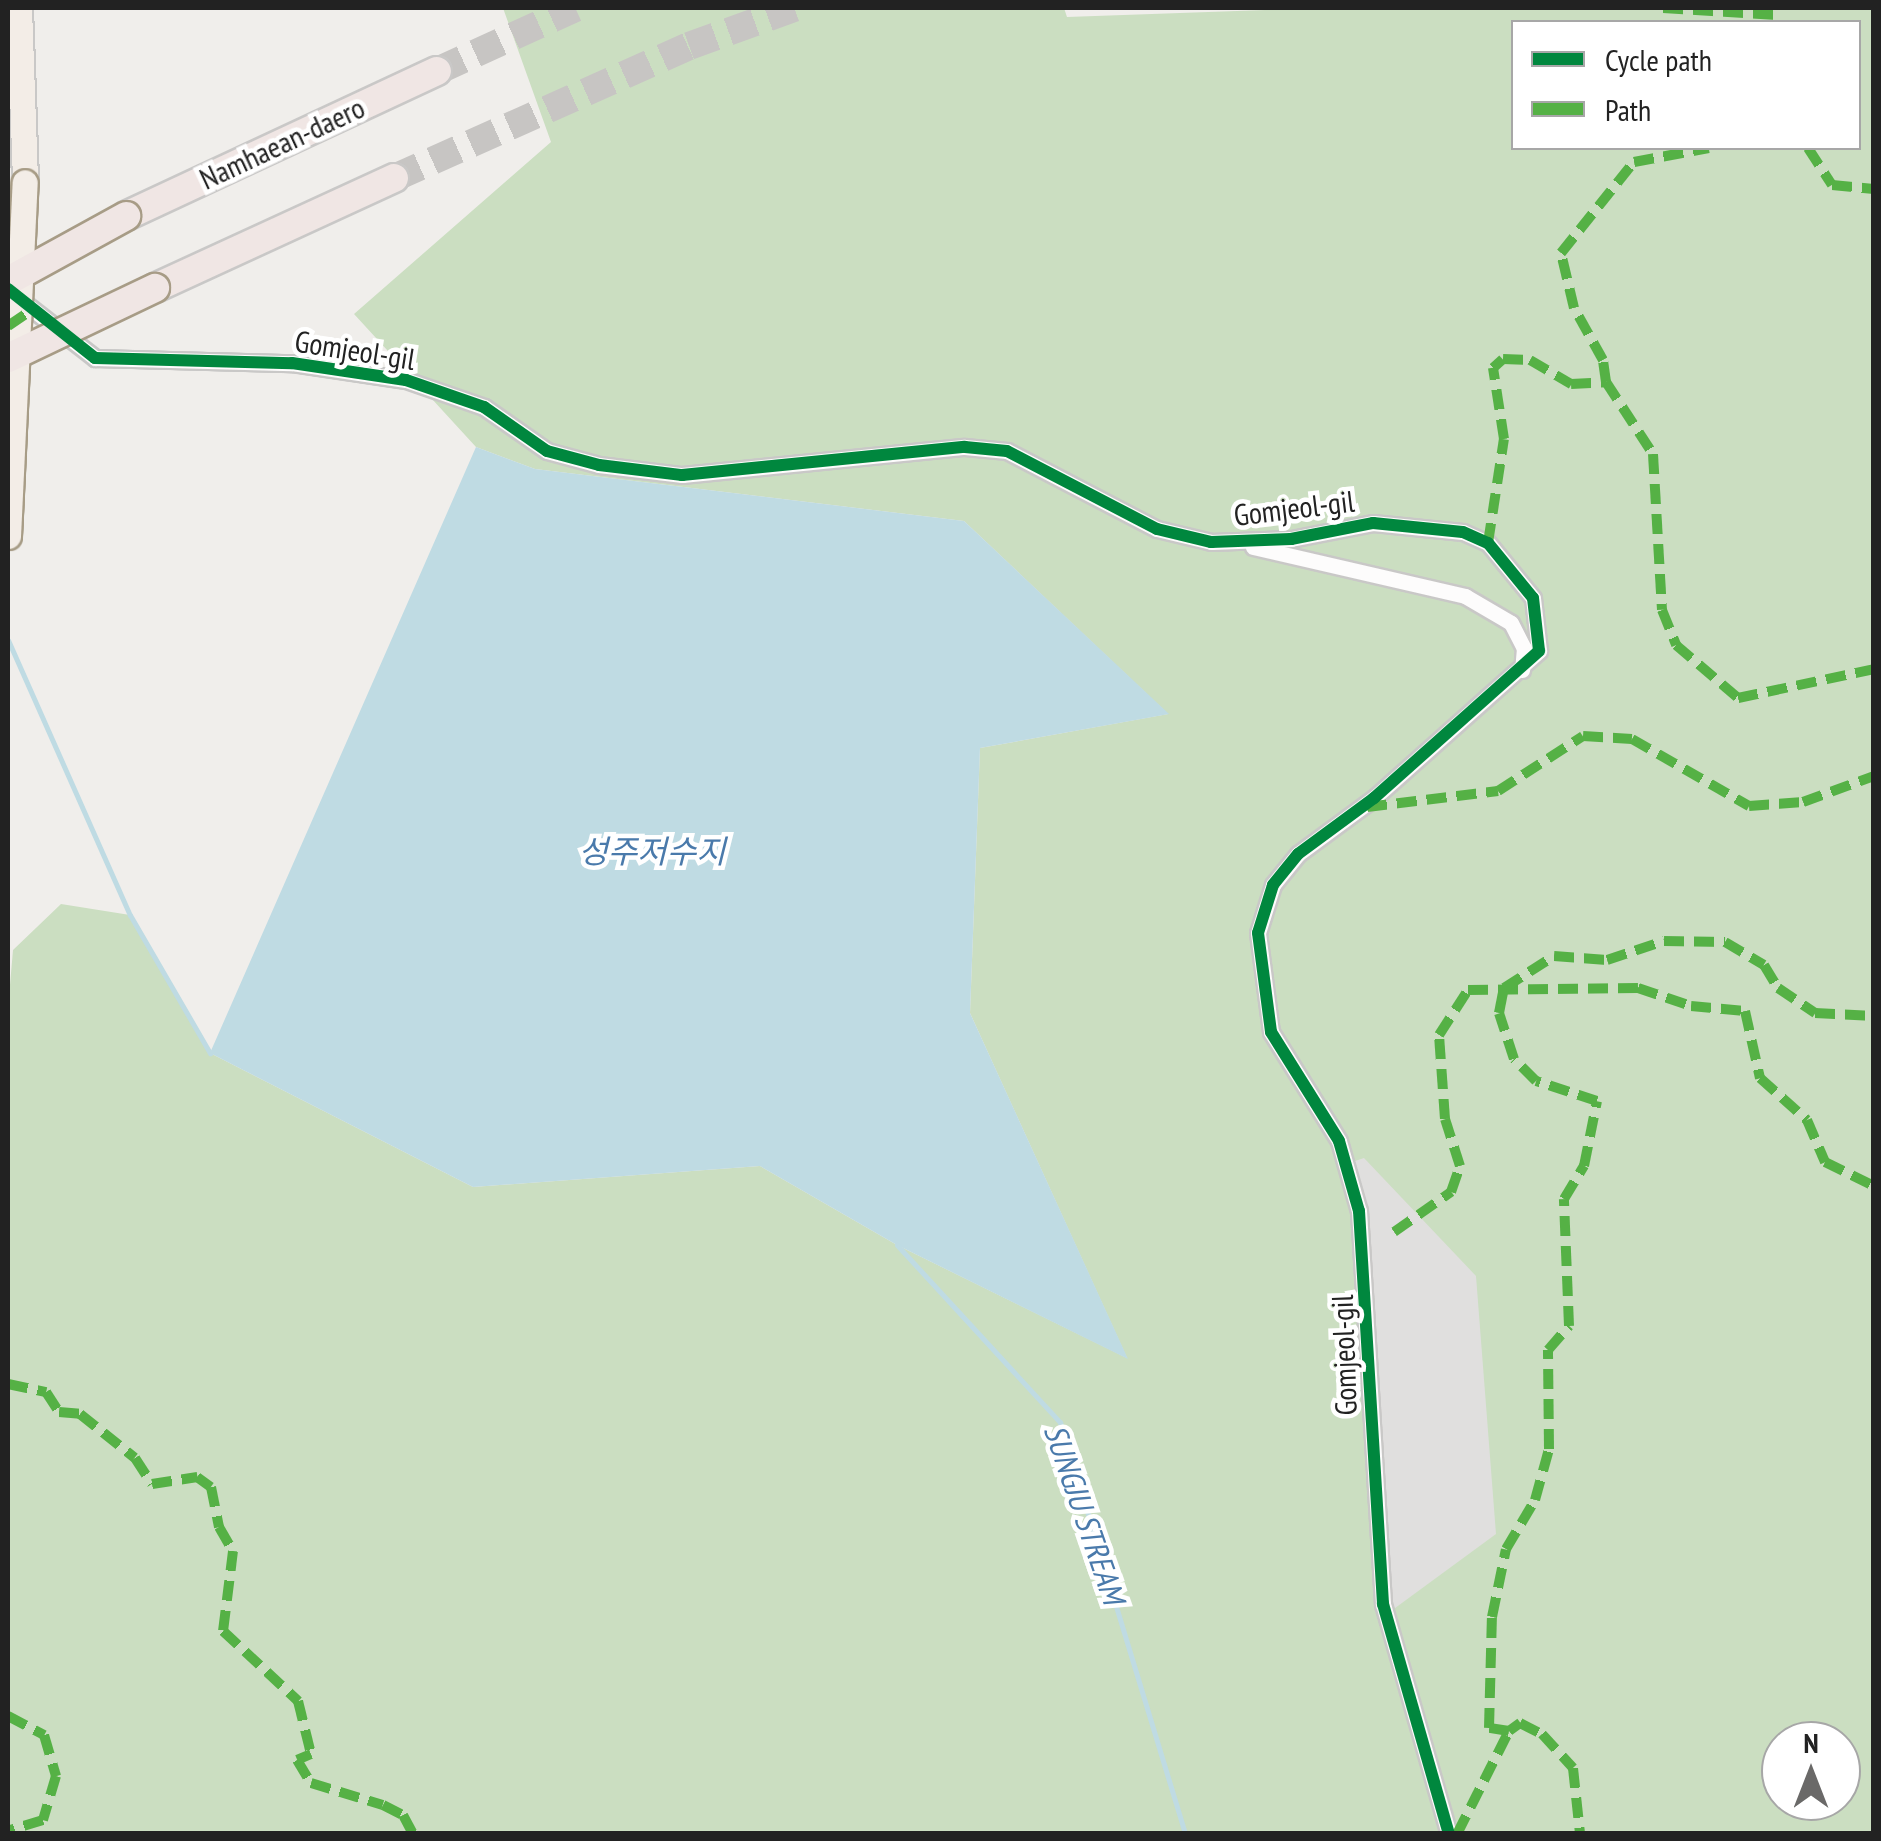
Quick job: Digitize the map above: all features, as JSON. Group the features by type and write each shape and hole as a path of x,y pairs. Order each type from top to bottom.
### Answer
{"highway":[{"name":"Namhaean-daero","path":"8,285 126,216 437,71"},
{"path":"8,358 394,178"}],"main road":[{"path":"8,536 25,182 19,8"}],"street":[{"name":"Gomjeol-gil","path":"8,285 95,358 292,363 406,380 484,407 546,451 599,465 682,474 947,448 1007,450 1157,529 1234,544 1373,524 1463,532 1488,544 1533,598 1539,651 1522,673 1298,854 1272,886 1258,933 1271,1032 1338,1141 1359,1211 1383,1604 1449,1834"},
{"path":"1234,544 1465,596 1511,624 1524,648 1522,673"}],"green space":[{"path":"503,8 1064,8 1067,17 1325,8 1873,8 1873,1833 8,1834 8,1008 13,950 61,904 130,915 210,1053 473,1187 760,1166 897,1245 1127,1358 970,1013 980,748 1168,714 964,521 535,469 476,447 354,314 551,142"}],"shaded area":[{"path":"1364,1158 1476,1276 1496,1534 1391,1611 1349,1163"}],"water":[{"name":"성주저수지","path":"476,447 535,469 964,521 1169,714 980,748 970,1013 1128,1359 897,1245 760,1166 473,1187 210,1053"}],"waterway":[{"path":"8,640 130,915 210,1053"},
{"name":"SUNGJU STREAM","path":"897,1245 1060,1422 1185,1834"}],"tunnel":[{"path":"437,71 575,8"},
{"path":"394,178 689,46 794,8"}],"marked path":[{"path":"1663,8 1777,15"},
{"path":"1488,543 1504,439 1493,368 1503,359 1530,360 1571,384 1606,382 1603,360 1574,308 1561,253 1634,162 1698,150"},
{"path":"1809,150 1832,185 1874,189"},
{"path":"8,326 33,309"},
{"path":"1606,382 1653,454 1662,610 1676,645 1738,698 1874,669"},
{"path":"1367,807 1498,791 1583,736 1632,739 1749,806 1803,802 1874,776"},
{"path":"1457,1834 1509,1731 1489,1728 1492,1617 1506,1549 1535,1500 1549,1449 1548,1350 1569,1326 1564,1199 1584,1166 1597,1101 1536,1081 1514,1059 1499,1013 1504,988 1554,956 1607,960 1664,941 1725,942 1764,965 1778,988 1815,1013 1874,1016"},
{"path":"1394,1232 1451,1192 1460,1166 1445,1119 1439,1035 1468,990 1638,988 1691,1006 1745,1011 1760,1078 1807,1120 1825,1162 1874,1186"},
{"path":"8,1384 46,1392 59,1412 80,1414 135,1458 152,1484 197,1477 211,1487 219,1527 233,1551 223,1631 298,1701 311,1754 297,1760 311,1783 383,1805 403,1815 413,1834"},
{"path":"8,1716 44,1735 56,1776 43,1820 8,1831"},
{"path":"1509,1731 1520,1723 1542,1734 1573,1768 1580,1834"}],"cycle path":[{"path":"8,289 95,358 292,363 406,380 484,407 547,451 599,465 682,475 965,447 1007,451 1157,529 1211,542 1291,539 1373,523 1463,532 1488,543 1533,598 1539,651 1374,798 1298,854 1273,885 1258,933 1271,1032 1339,1141 1359,1211 1383,1604 1449,1834"}]}
